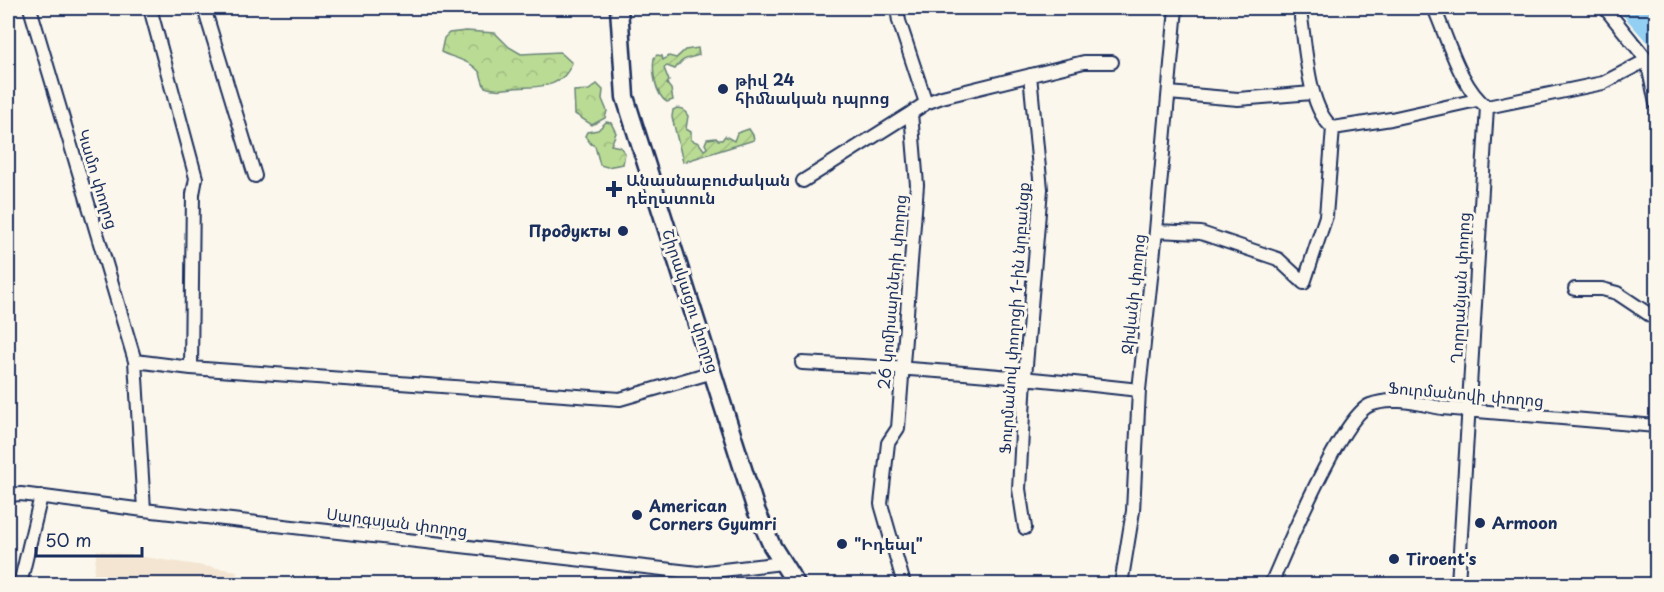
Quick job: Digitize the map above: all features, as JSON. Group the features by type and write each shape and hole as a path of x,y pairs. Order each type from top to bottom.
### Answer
{"main road":[{"name":"Շիրակացու փողոց","path":"619,8 625,97 756,510 782,563 796,585"}],"street":[{"name":"Կամո փողոց","path":"30,8 135,361 144,510"},
{"path":"150,8 196,178 190,368"},
{"path":"204,8 255,176"},
{"path":"897,8 899,21 926,103"},
{"name":"Ջիվանի փողոց","path":"1121,585 1133,511 1139,390 1176,8"},
{"path":"1434,8 1467,85 1482,104"},
{"path":"1605,8 1647,60 1656,104"},
{"path":"1301,18 1312,93 1326,123 1333,128 1603,83 1647,60"},
{"path":"803,181 926,103 942,96 1084,62 1112,62"},
{"name":"Ֆուրմանով փողոցի 1-ին նրբանցք","path":"1025,528 1020,489 1025,377 1041,189 1030,75"},
{"path":"1169,93 1238,99 1312,93"},
{"name":"Ղորղանյան փողոց","path":"1458,585 1470,411 1482,104"},
{"name":"26 կոմիսարների փողոց","path":"904,585 881,504 888,443 898,428 917,185 911,113"},
{"path":"1156,231 1201,233 1278,259 1304,283 1326,216 1333,128"},
{"path":"1575,289 1602,289 1617,293 1656,319"},
{"path":"135,361 190,368 620,399 713,372"},
{"path":"802,363 903,367 1025,377 1139,390"},
{"name":"Ֆուրմանովի փողոց","path":"1271,585 1293,532 1351,422 1360,411 1371,405 1393,402 1470,411 1656,426"},
{"name":"Սարգսյան փողոց","path":"8,495 41,496 144,510 698,573 782,563"},
{"path":"20,585 41,496"}],"shaded area":[{"path":"97,550 237,571 235,584 92,584"}],"green space":[{"path":"466,31 495,33 509,47 521,54 560,52 572,63 562,78 548,85 500,89 485,87 477,69 441,52 444,38 449,33"},
{"path":"698,48 699,55 683,60 675,69 667,66 664,68 673,100 667,102 660,94 655,82 654,58 657,55 662,56 663,60 669,56 676,58 685,50"},
{"path":"597,84 603,90 602,99 607,111 605,118 592,125 575,114 574,91 589,90"},
{"path":"683,109 688,116 686,129 691,132 691,140 699,143 704,150 707,148 705,144 707,139 722,140 725,136 734,141 737,133 749,129 754,140 683,162 672,117 673,110"},
{"path":"606,122 611,123 616,133 611,145 620,147 625,153 623,164 607,167 600,165 595,146 585,136 587,132 598,130"}],"waterway":[{"path":"1634,8 1656,33"}],"place":[{"name":"թիվ 24 հիմնական դպրոց","path":"723,89"},
{"name":"Անասնաբուժական դեղատուն","path":"614,189"},
{"name":"Продукты","path":"623,231"},
{"name":"American Corners Gyumri","path":"637,515"},
{"name":"Armoon","path":"1480,523"},
{"name":"\"Իդեալ\"","path":"842,544"},
{"name":"Tiroent's","path":"1394,559"}]}
